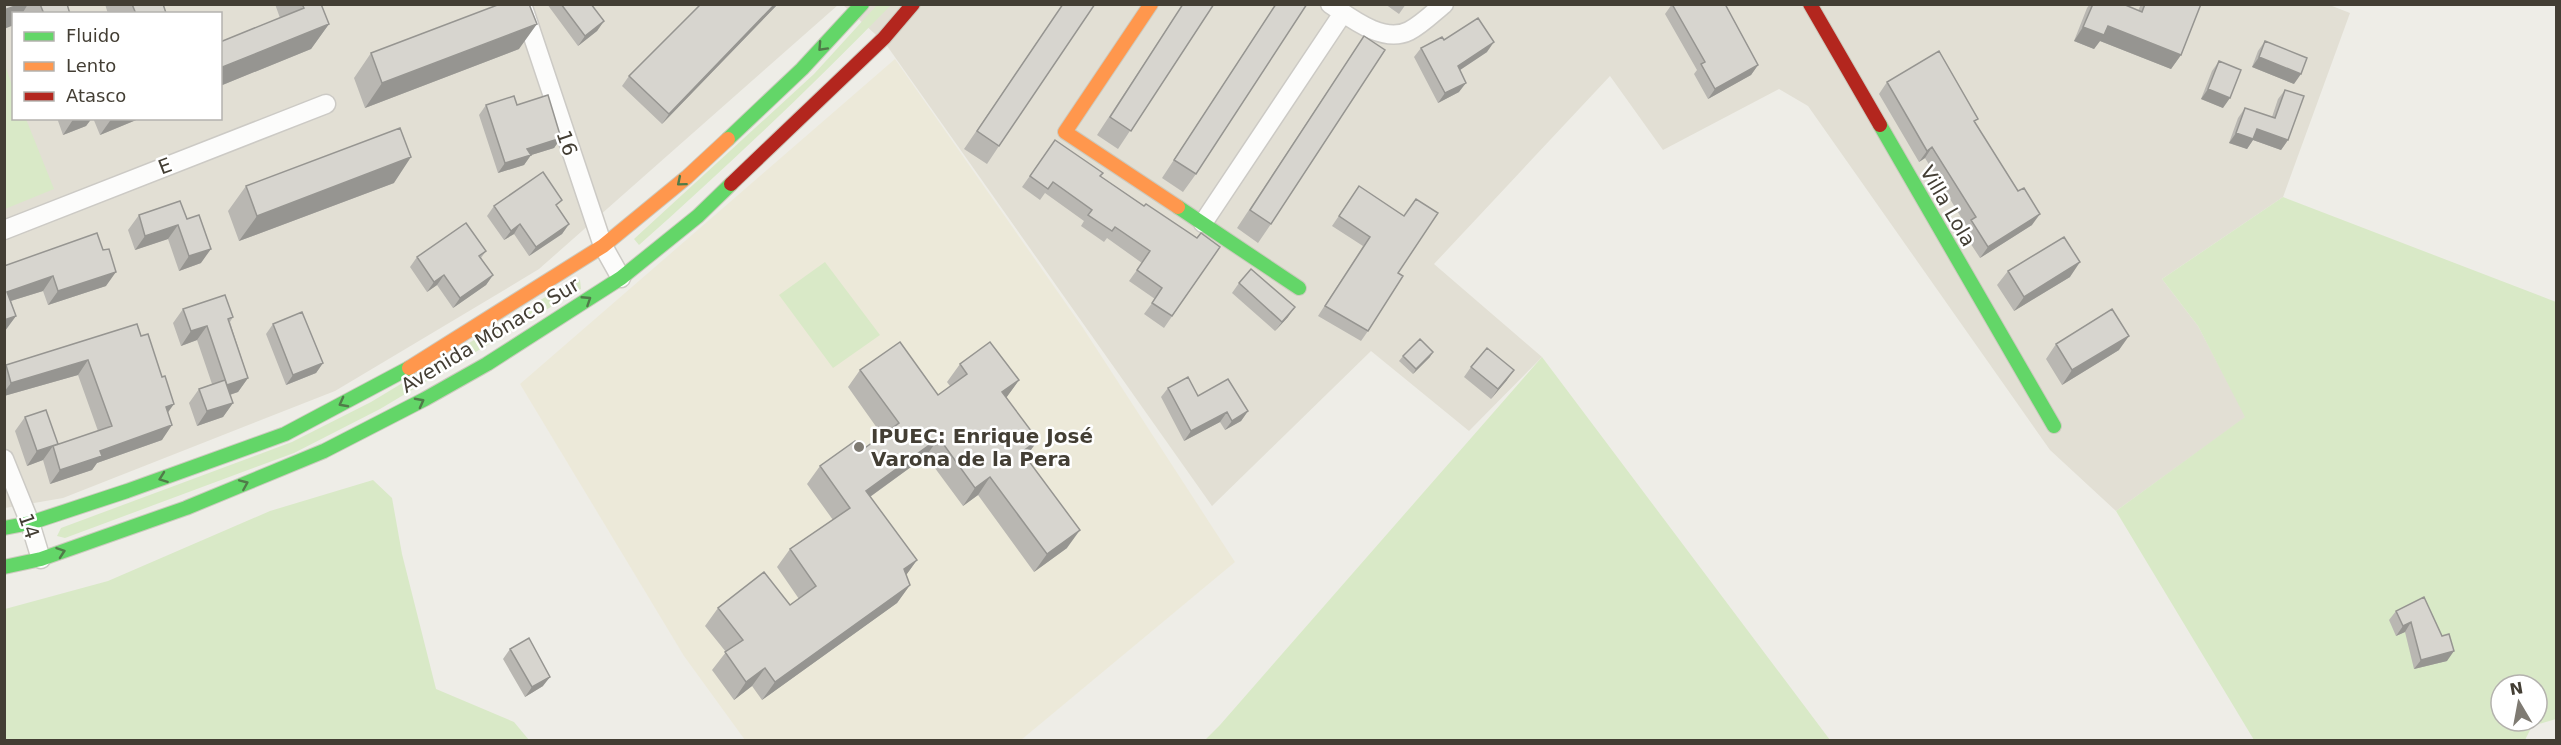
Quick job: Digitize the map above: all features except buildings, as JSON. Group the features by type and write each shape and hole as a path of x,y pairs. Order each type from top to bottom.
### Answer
{"main road":[{"name":"Avenida Mónaco Sur","path":"4,528 30,523 127,491 285,434 426,359 603,246 687,177 802,69 862,4"},
{"name":"Avenida Mónaco Sur","path":"4,567 40,559 186,508 324,451 487,364 621,278 698,216 884,38 913,4"},
{"path":"1151,4 1065,132 1299,288"},
{"name":"Villa Lola","path":"1810,4 2054,426"}],"street":[{"name":"16","path":"522,4 603,246 621,278"},
{"path":"1203,223 1337,9 1359,23 1379,31 1396,34 1408,31 1444,4"},
{"name":"E","path":"4,230 326,104"},
{"name":"14","path":"4,459 30,523 40,559"}],"shaded area":[{"path":"2327,4 2350,13 2283,197 2162,279 2198,326 2246,417 2116,511 2050,450 1808,106 1779,89 1663,150 1610,76 1434,264 1542,357 1469,431 1371,351 1212,506 885,43 843,5"},
{"path":"5,5 838,5 539,269 335,391 63,498 5,508"},
{"name":"IPUEC: Enrique José Varona de la Pera","path":"895,59 1083,328 1235,562 1021,740 745,740 684,656 520,384"}],"green space":[{"path":"877,5 891,5 830,67 704,187 639,245 634,239 814,74"},
{"path":"5,65 12,85 12,120 26,120 54,189 5,209"},
{"path":"2283,197 2556,302 2556,719 2549,721 2549,673 2489,673 2489,733 2528,733 2525,740 2254,740 2116,511 2245,417 2198,326 2162,279"},
{"path":"825,262 880,335 833,368 779,295"},
{"path":"577,278 580,280 581,289 380,409 294,453 65,538 57,536 61,528 292,442 371,402"},
{"path":"1542,357 1830,740 1205,740 1220,725"},
{"path":"373,480 392,498 402,554 436,689 514,722 529,740 5,740 5,609 108,581 270,511"}],"traffic: fast":[{"path":"728,139 802,69 862,4"},
{"path":"1880,125 2054,426"},
{"path":"4,567 41,559 186,508 324,451 425,399 487,364 621,278 698,216 731,184"},
{"path":"1178,207 1299,288"},
{"path":"4,528 30,523 127,491 285,434 409,368"}],"traffic: slow":[{"path":"1151,4 1065,132 1178,207"},
{"path":"409,368 603,246 687,177 728,139"}],"traffic: jam":[{"path":"731,184 884,38 913,4"},
{"path":"1810,4 1880,125"}],"place":[{"name":"IPUEC: Enrique José Varona de la Pera","path":"859,447"}]}
